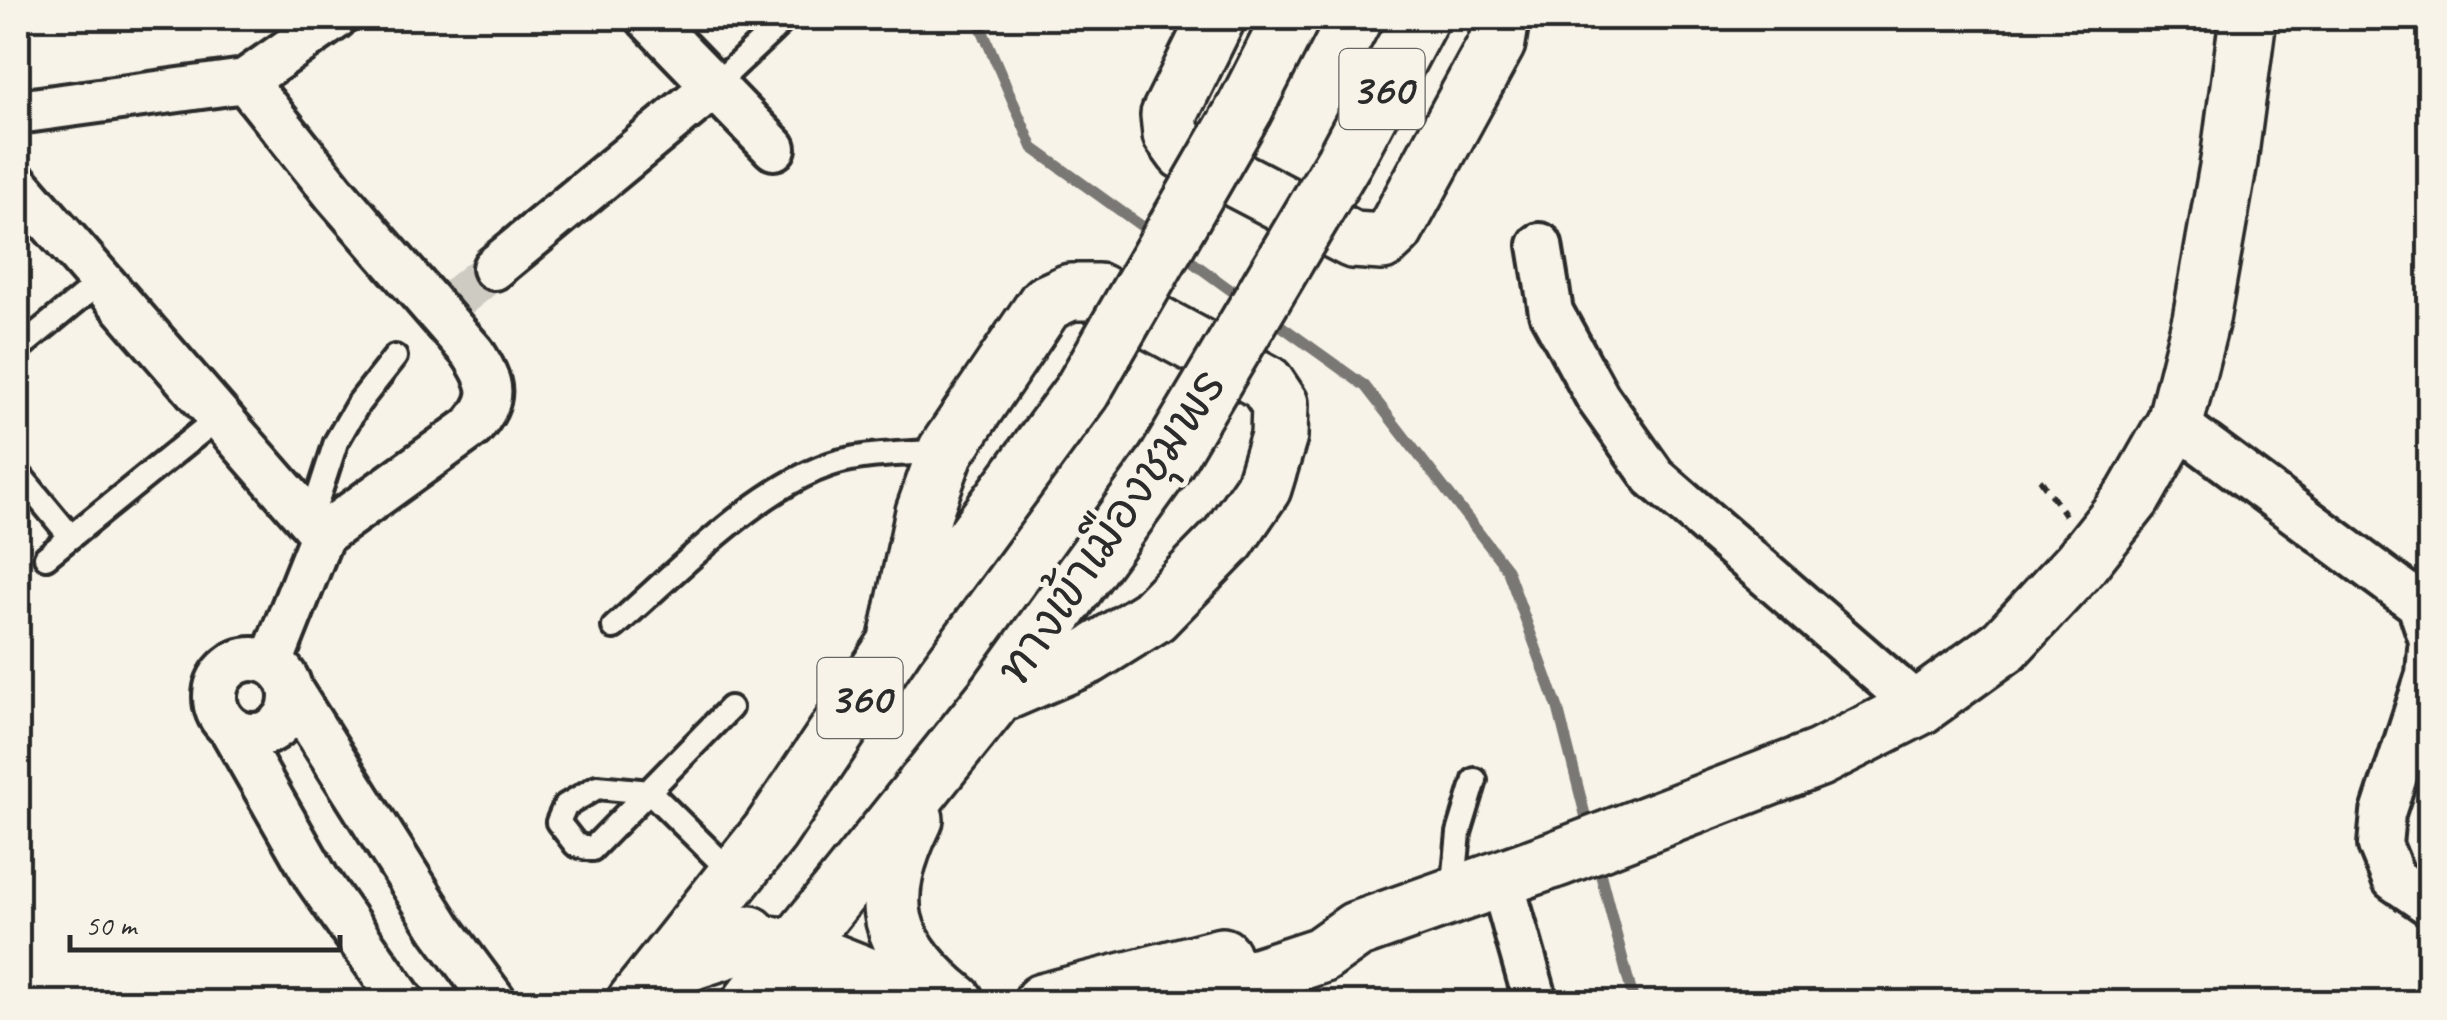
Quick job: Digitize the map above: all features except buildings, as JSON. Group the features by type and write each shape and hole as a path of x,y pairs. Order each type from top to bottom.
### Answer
{"main road":[{"path":"1217,18 1168,115 1172,134 1184,152 1353,240 1382,242 1395,230 1496,43 1501,18"},
{"name":"360","path":"639,997 770,832 896,644 1082,390 1245,108 1291,18"},
{"name":"ทางเข้าเมืองชุมพร","path":"768,966 940,767 996,696 1166,460 1344,161 1420,18"},
{"path":"1176,1002 1321,956 1356,930 1560,858 1819,758 1920,707 2005,646 2080,564 2133,497 2175,423 2204,302 2229,161 2248,18"},
{"path":"896,644 924,512 946,451 1046,303 1070,292 1098,292 1266,384 1280,404 1279,436 1263,488 1228,539 1153,616 1088,656 996,696"},
{"path":"940,767 896,858 889,899 896,929 922,975 956,1002"},
{"path":"770,832 748,904 768,966 801,992 831,1002"},
{"path":"1042,1002 1316,930 1356,930"},
{"path":"639,997 665,974 693,961 768,966 934,1002"}],"street":[{"path":"18,112 245,80 335,18"},
{"path":"648,18 774,148"},
{"path":"232,730 256,735 279,726 287,716 281,677 316,528 472,427 486,411 490,399 489,382 448,305 334,194 245,80"},
{"path":"494,268 714,86"},
{"path":"18,185 316,528"},
{"path":"1540,245 1550,312 1598,398 1654,477 1920,707"},
{"path":"2175,423 2419,604 2430,637"},
{"path":"2430,649 2428,676 2382,813 2380,846 2394,879 2430,904"},
{"path":"403,1002 318,880 232,730 217,712 219,679 236,663 260,660 281,677 440,929 495,1002"},
{"path":"1477,888 1536,1002"}],"lane":[{"path":"714,86 786,18"},
{"path":"18,348 101,281"},
{"path":"316,528 336,442 358,404 395,357"},
{"path":"46,557 219,417"},
{"path":"614,627 756,504 806,476 848,459 946,451"},
{"path":"18,472 71,537"},
{"path":"730,708 650,792 735,876"},
{"path":"1475,780 1459,834 1477,888"}],"waterway":[{"path":"977,18 1033,148 1154,235"},
{"path":"1177,251 1243,299"},
{"path":"1266,315 1365,386 1507,569 1558,708 1589,830"},
{"path":"1596,857 1634,1002"}],"tunnel":[{"path":"457,298 494,268"}]}
